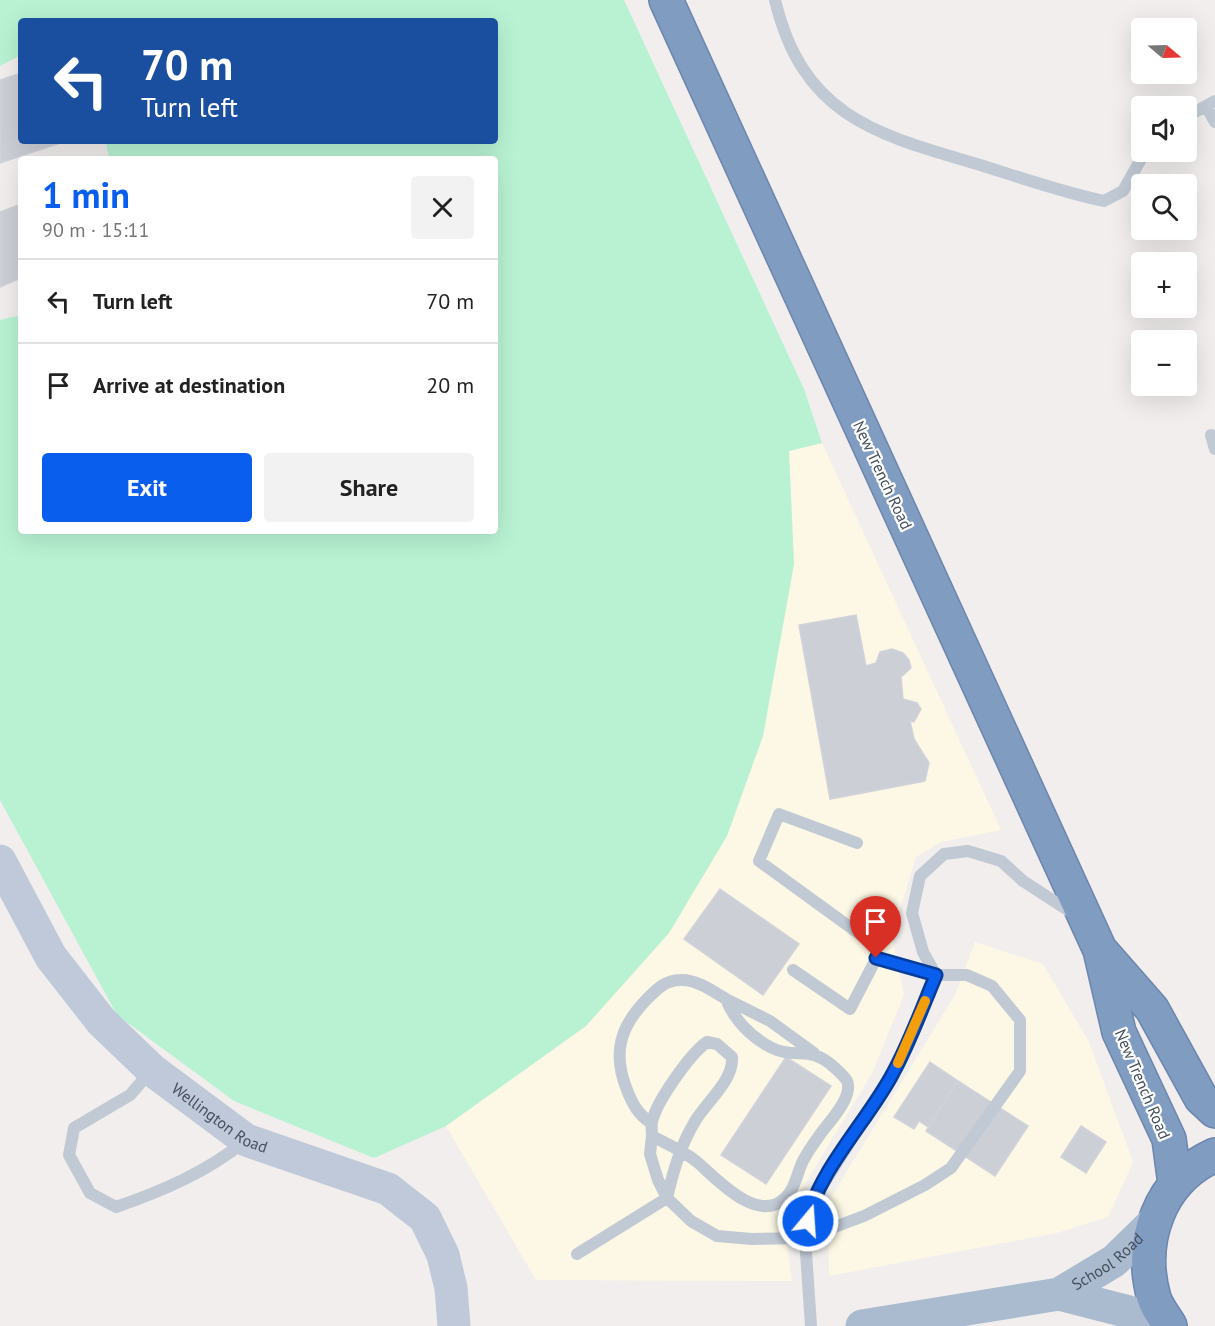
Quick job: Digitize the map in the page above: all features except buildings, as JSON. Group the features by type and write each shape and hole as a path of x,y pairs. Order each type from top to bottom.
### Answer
{"highway":[{"name":"New Trench Road","path":"666,0 1094,936 1119,1032 1169,1139 1175,1184"},
{"name":"New Trench Road","path":"1094,936 1152,1009 1201,1098 1215,1111"},
{"path":"1170,1326 1155,1300 1147,1262 1152,1224 1161,1203 1175,1184 1200,1162 1215,1155"}],"main road":[{"name":"School Road","path":"862,1326 1059,1294 1114,1261 1152,1224"},
{"name":"School Road","path":"1059,1294 1133,1313 1159,1326"}],"street":[{"name":"Wellington Road","path":"0,861 51,957 101,1021 152,1070 246,1140 388,1189 425,1218 443,1255 451,1288 454,1326"}],"lane":[{"path":"775,0 783,32 811,81 847,116 893,139 1104,201 1123,191 1139,162"},
{"path":"1197,111 1211,104 1215,122"},
{"path":"1211,435 1215,449"},
{"path":"793,970 850,1009 876,958 876,946 759,861 779,814 857,843"},
{"path":"936,975 923,952 912,913 920,876 944,854 968,851 1001,861 1094,936"},
{"path":"577,1254 667,1198 680,1151 694,1123 733,1068 732,1057 717,1044 707,1042 697,1049 662,1101 651,1123 650,1154 658,1180 667,1198 691,1221 717,1236 752,1239 806,1238 864,1216 925,1185 951,1168 1020,1071 1020,1020 992,986 967,975 936,975 876,958"},
{"path":"811,1326 806,1238 811,1204 893,1073 936,975"},
{"path":"651,1123 637,1111 618,1065 621,1040 640,1006 665,983 680,979 695,982 770,1021 846,1078 845,1098 804,1157 793,1186 785,1199 764,1206 752,1203 720,1184 695,1160 652,1136"},
{"path":"726,999 731,1013 740,1023 773,1048 814,1053"},
{"path":"152,1070 130,1095 74,1128 69,1155 90,1193 116,1207 171,1187 226,1157 246,1140"}],"shaded area":[{"path":"822,443 1001,830 941,842 916,857 892,936 904,995 872,1073 784,1219 792,1281 536,1280 446,1126 586,1026 669,933 727,836 763,736 794,564 789,451"},
{"path":"975,942 1043,964 1089,1042 1133,1162 1108,1217 1057,1233 829,1276 828,1202 955,995"}],"green space":[{"path":"0,0 624,0 804,389 822,443 789,451 794,564 763,736 727,836 669,933 586,1026 446,1126 374,1158 234,1101 117,1015 0,800 0,320 18,316 18,534 498,534 498,156 109,156 106,144 498,144 498,18 18,18 18,57 0,66"}],"slow traffic":[{"path":"898,1063 925,1001"}],"route":[{"path":"808,1221 811,1204 824,1180 893,1073 936,975 876,958"}]}
